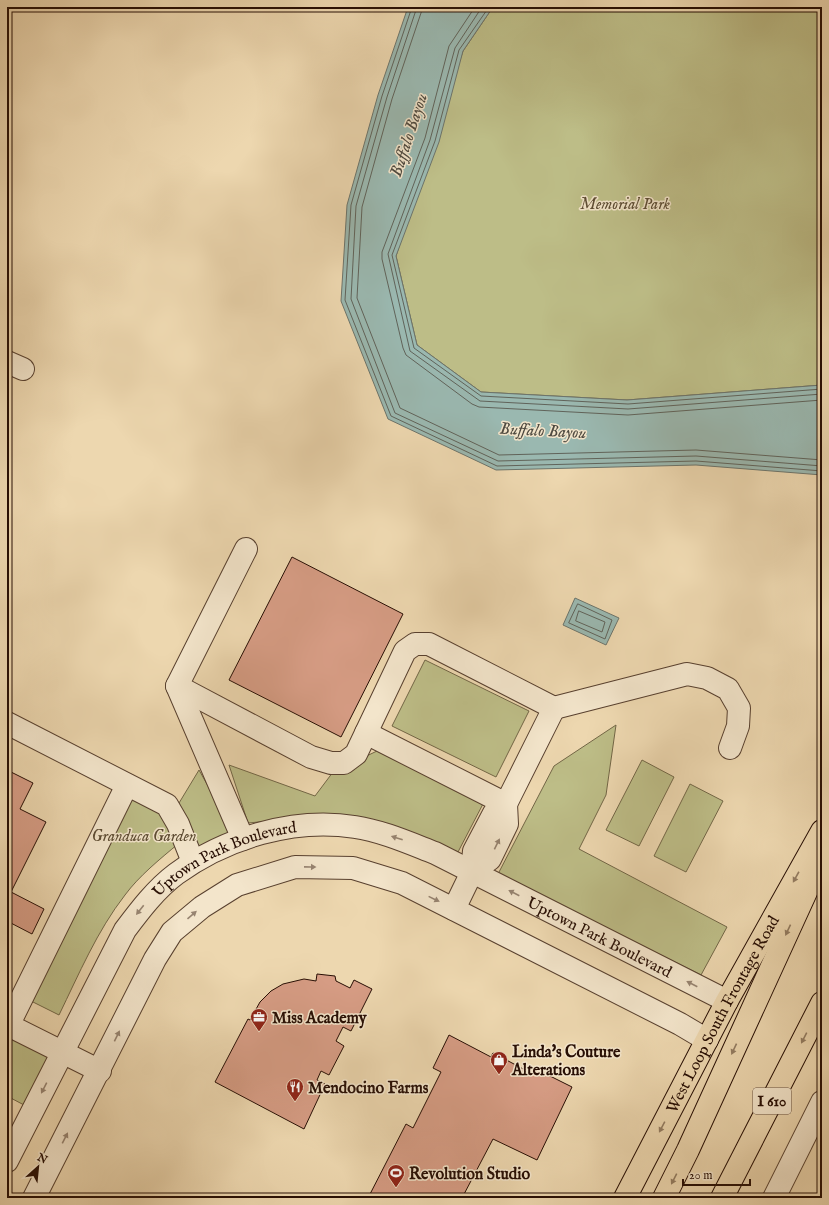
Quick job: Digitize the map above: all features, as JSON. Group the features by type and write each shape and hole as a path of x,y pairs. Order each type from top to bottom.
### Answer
{"main road":[{"name":"West Loop South Frontage Road","path":"625,1198 727,1001 822,831"},
{"path":"664,1198 691,1143 822,857"},
{"name":"I 610","path":"722,1198 822,1003"}],"street":[{"path":"243,840 177,686 246,549"},
{"path":"177,686 311,757 331,763 344,763 356,754 405,651 415,644 429,644 554,708 687,674 707,678 728,689 739,708 738,726 730,748"},
{"path":"454,909 472,872 474,851 494,813 506,804 554,708"},
{"path":"7,724 157,799 169,808 193,862"},
{"path":"366,733 506,804"},
{"path":"100,1071 8,1026 128,785"},
{"name":"Uptown Park Boulevard","path":"7,1161 125,930 144,905 175,875 193,862 243,840 277,830 314,823 355,827 404,841 435,853 727,1001"},
{"name":"Uptown Park Boulevard","path":"34,1198 100,1071 155,960 172,932 202,907 237,885 295,867 353,868 402,884 680,1024 707,1040"},
{"path":"774,1198 822,1102"}],"green space":[{"name":"Memorial Park","path":"493,7 822,7 822,385 627,400 481,392 417,345 396,256 463,51"},
{"path":"425,660 529,711 496,777 392,726"},
{"path":"616,725 606,795 579,849 727,927 701,975 498,874 554,766"},
{"path":"377,751 484,802 458,852 397,827 333,815 248,823 229,765 315,796 333,772"},
{"path":"642,760 674,777 639,846 606,830"},
{"path":"199,770 234,832 199,847 176,808"},
{"path":"690,784 723,801 686,872 654,856"},
{"name":"Granduca Garden","path":"131,796 167,814 178,844 137,881 115,909 89,953 59,1015 31,1001"},
{"path":"12,1031 51,1051 24,1105 7,1096 7,1042"}],"water":[{"name":"Buffalo Bayou","path":"408,7 493,7 463,51 439,142 396,256 417,345 481,392 627,400 822,385 822,475 696,465 496,470 388,419 341,301 347,205 378,95"},
{"path":"575,598 619,618 606,645 563,625"}],"building":[{"path":"292,557 403,614 341,737 229,680"},
{"path":"7,770 33,783 20,809 46,822 11,892 44,909 32,934 7,921"},
{"path":"317,974 335,976 336,981 350,988 354,980 372,989 351,1031 343,1027 336,1041 344,1046 329,1075 321,1071 317,1080 325,1084 304,1129 215,1082 248,1019 250,1020 260,1002 271,991 283,984 304,979 316,981"},
{"path":"449,1035 491,1057 493,1053 533,1074 536,1069 572,1087 537,1160 493,1139 462,1198 368,1198 406,1124 413,1128 441,1072 433,1068"}],"place":[{"name":"Miss Academy","path":"259,1032"},
{"name":"Linda's Couture Alterations","path":"499,1075"},
{"name":"Mendocino Farms","path":"295,1102"},
{"name":"Revolution Studio","path":"396,1188"}]}
